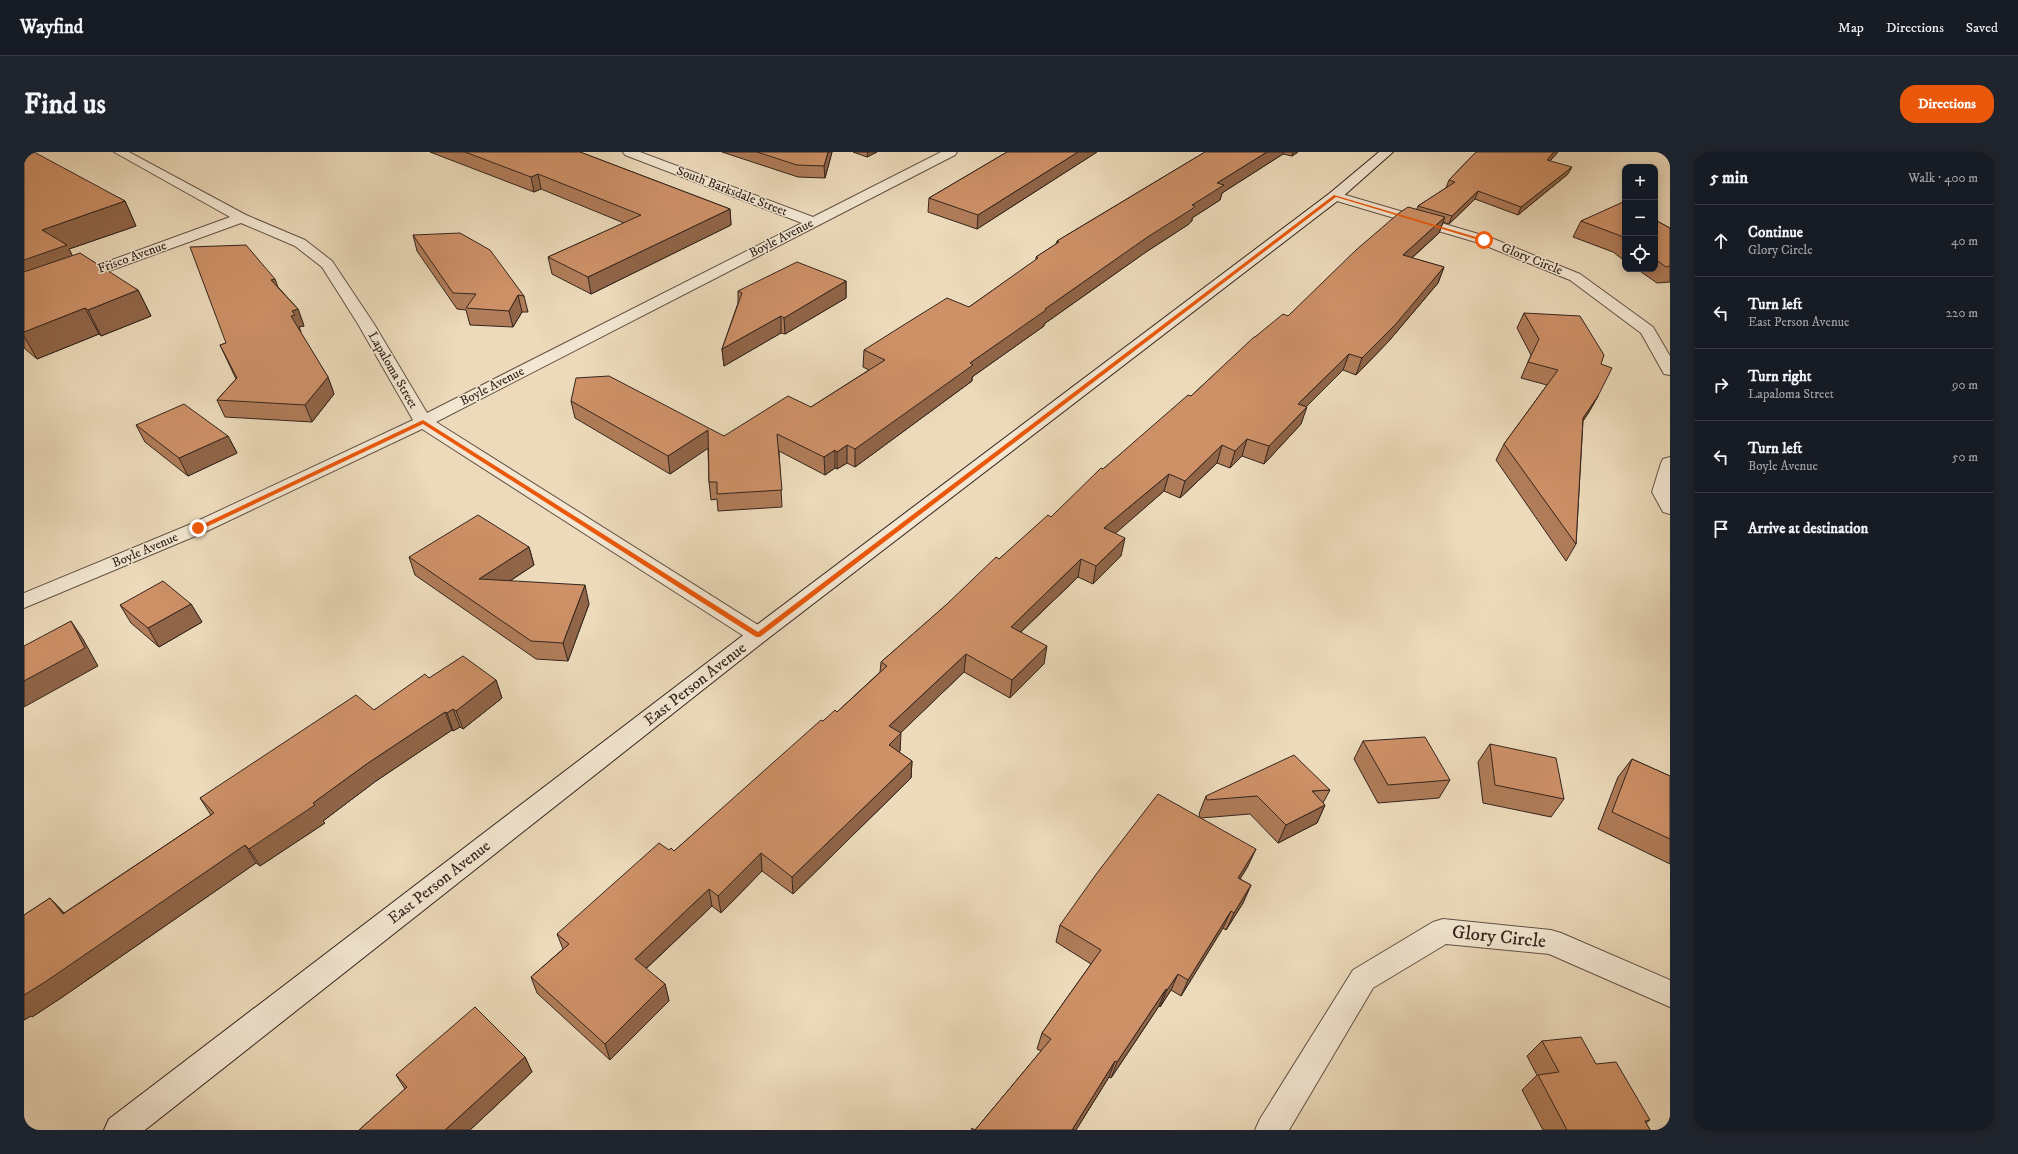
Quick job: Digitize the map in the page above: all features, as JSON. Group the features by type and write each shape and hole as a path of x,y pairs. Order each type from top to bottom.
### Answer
{"street":[{"name":"Lapaloma Street","path":"120,152 240,218 300,243 327,264 366,324 423,422 758,635"},
{"name":"South Barksdale Street","path":"629,152 813,222"},
{"name":"Boyle Avenue","path":"24,601 198,528 423,422 951,152"},
{"name":"East Person Avenue","path":"120,1130 758,635 1335,196 1387,152"},
{"name":"Glory Circle","path":"1335,196 1484,240 1575,276 1647,330 1670,370"},
{"name":"Frisco Avenue","path":"24,297 240,218"},
{"path":"1670,462 1662,492 1670,508"},
{"name":"Glory Circle","path":"1271,1130 1363,979 1443,932 1551,942 1670,994"}],"building":[{"path":"24,152 34,152 125,201 42,230 67,245 24,260"},
{"path":"465,152 580,152 730,209 588,277 548,257 641,215 538,174 531,177"},
{"path":"757,152 828,152 824,166 797,165"},
{"path":"1007,152 1078,152 978,215 929,198"},
{"path":"1205,152 1267,152 1217,183 1224,185 1192,205 1195,206 1192,209 1149,236 1045,309 1046,310 970,363 973,365 855,449 847,445 837,452 835,450 824,457 777,434 782,490 717,494 717,482 709,482 708,430 668,456 571,401 576,378 609,376 724,436 788,396 811,407 885,360 864,350 947,298 969,307 1038,258 1036,257 1059,242 1057,241"},
{"path":"1476,152 1554,152 1547,160 1572,167 1521,207 1478,191 1452,216 1418,206 1455,182 1449,180"},
{"path":"1622,202 1622,237 1581,221"},
{"path":"1408,207 1445,217 1403,255 1444,267 1395,325 1362,358 1349,354 1298,404 1307,407 1269,446 1247,439 1235,451 1222,445 1185,481 1169,474 1104,528 1125,538 1096,566 1081,559 1011,627 1047,646 1012,680 966,654 889,726 901,733 889,745 912,761 792,877 761,853 718,896 709,889 635,959 665,984 605,1044 531,977 569,944 557,934 659,843 669,850 671,848 674,851 821,720 823,721 835,710 837,712 887,666 881,662 947,604 996,557 999,559 1048,515 1051,517 1101,468 1103,469 1188,395 1191,396 1254,337 1283,314 1288,316 1356,250"},
{"path":"1658,222 1670,228 1670,266 1666,267 1658,261"},
{"path":"460,233 490,250 524,296 518,295 509,311 466,308 476,294 453,293 413,235"},
{"path":"246,245 275,279 271,280 298,309 292,311 295,315 291,316 328,377 305,405 217,400 237,378 220,345 226,343 190,247"},
{"path":"80,253 138,290 88,310 85,308 24,332 24,272"},
{"path":"797,262 846,281 784,318 781,316 722,349 742,293 738,291"},
{"path":"1524,313 1580,316 1604,355 1601,364 1612,368 1598,396 1583,418 1576,544 1504,444 1558,370 1528,362 1539,339"},
{"path":"184,404 228,436 179,458 136,425"},
{"path":"478,515 529,547 479,579 585,585 563,643 531,641 409,557"},
{"path":"163,581 191,604 148,628 120,605"},
{"path":"71,621 85,648 24,681 24,646"},
{"path":"463,656 496,680 456,711 453,709 447,713 445,712 368,763 313,803 315,805 249,849 245,845 24,995 24,915 50,898 63,914 214,813 200,798 356,695 374,710 425,674 429,678"},
{"path":"1425,737 1450,780 1388,785 1363,741"},
{"path":"1490,744 1556,758 1564,799 1495,785"},
{"path":"1294,755 1330,790 1312,791 1325,805 1286,825 1257,796 1207,800 1206,796"},
{"path":"1632,759 1670,776 1670,839 1612,812"},
{"path":"1158,794 1256,849 1238,878 1251,885 1234,913 1231,911 1188,980 1178,974 1167,990 1166,989 1117,1062 1115,1061 1072,1130 975,1130 1051,1039 1042,1033 1101,950 1060,925 1097,873"},
{"path":"475,1007 525,1057 445,1130 359,1130 407,1087 396,1075"},
{"path":"1581,1037 1596,1064 1616,1062 1650,1120 1645,1121 1650,1130 1567,1130 1538,1075 1559,1072 1542,1041"}],"route":[{"path":"198,528 423,422 758,635 1335,196 1484,240"}]}
